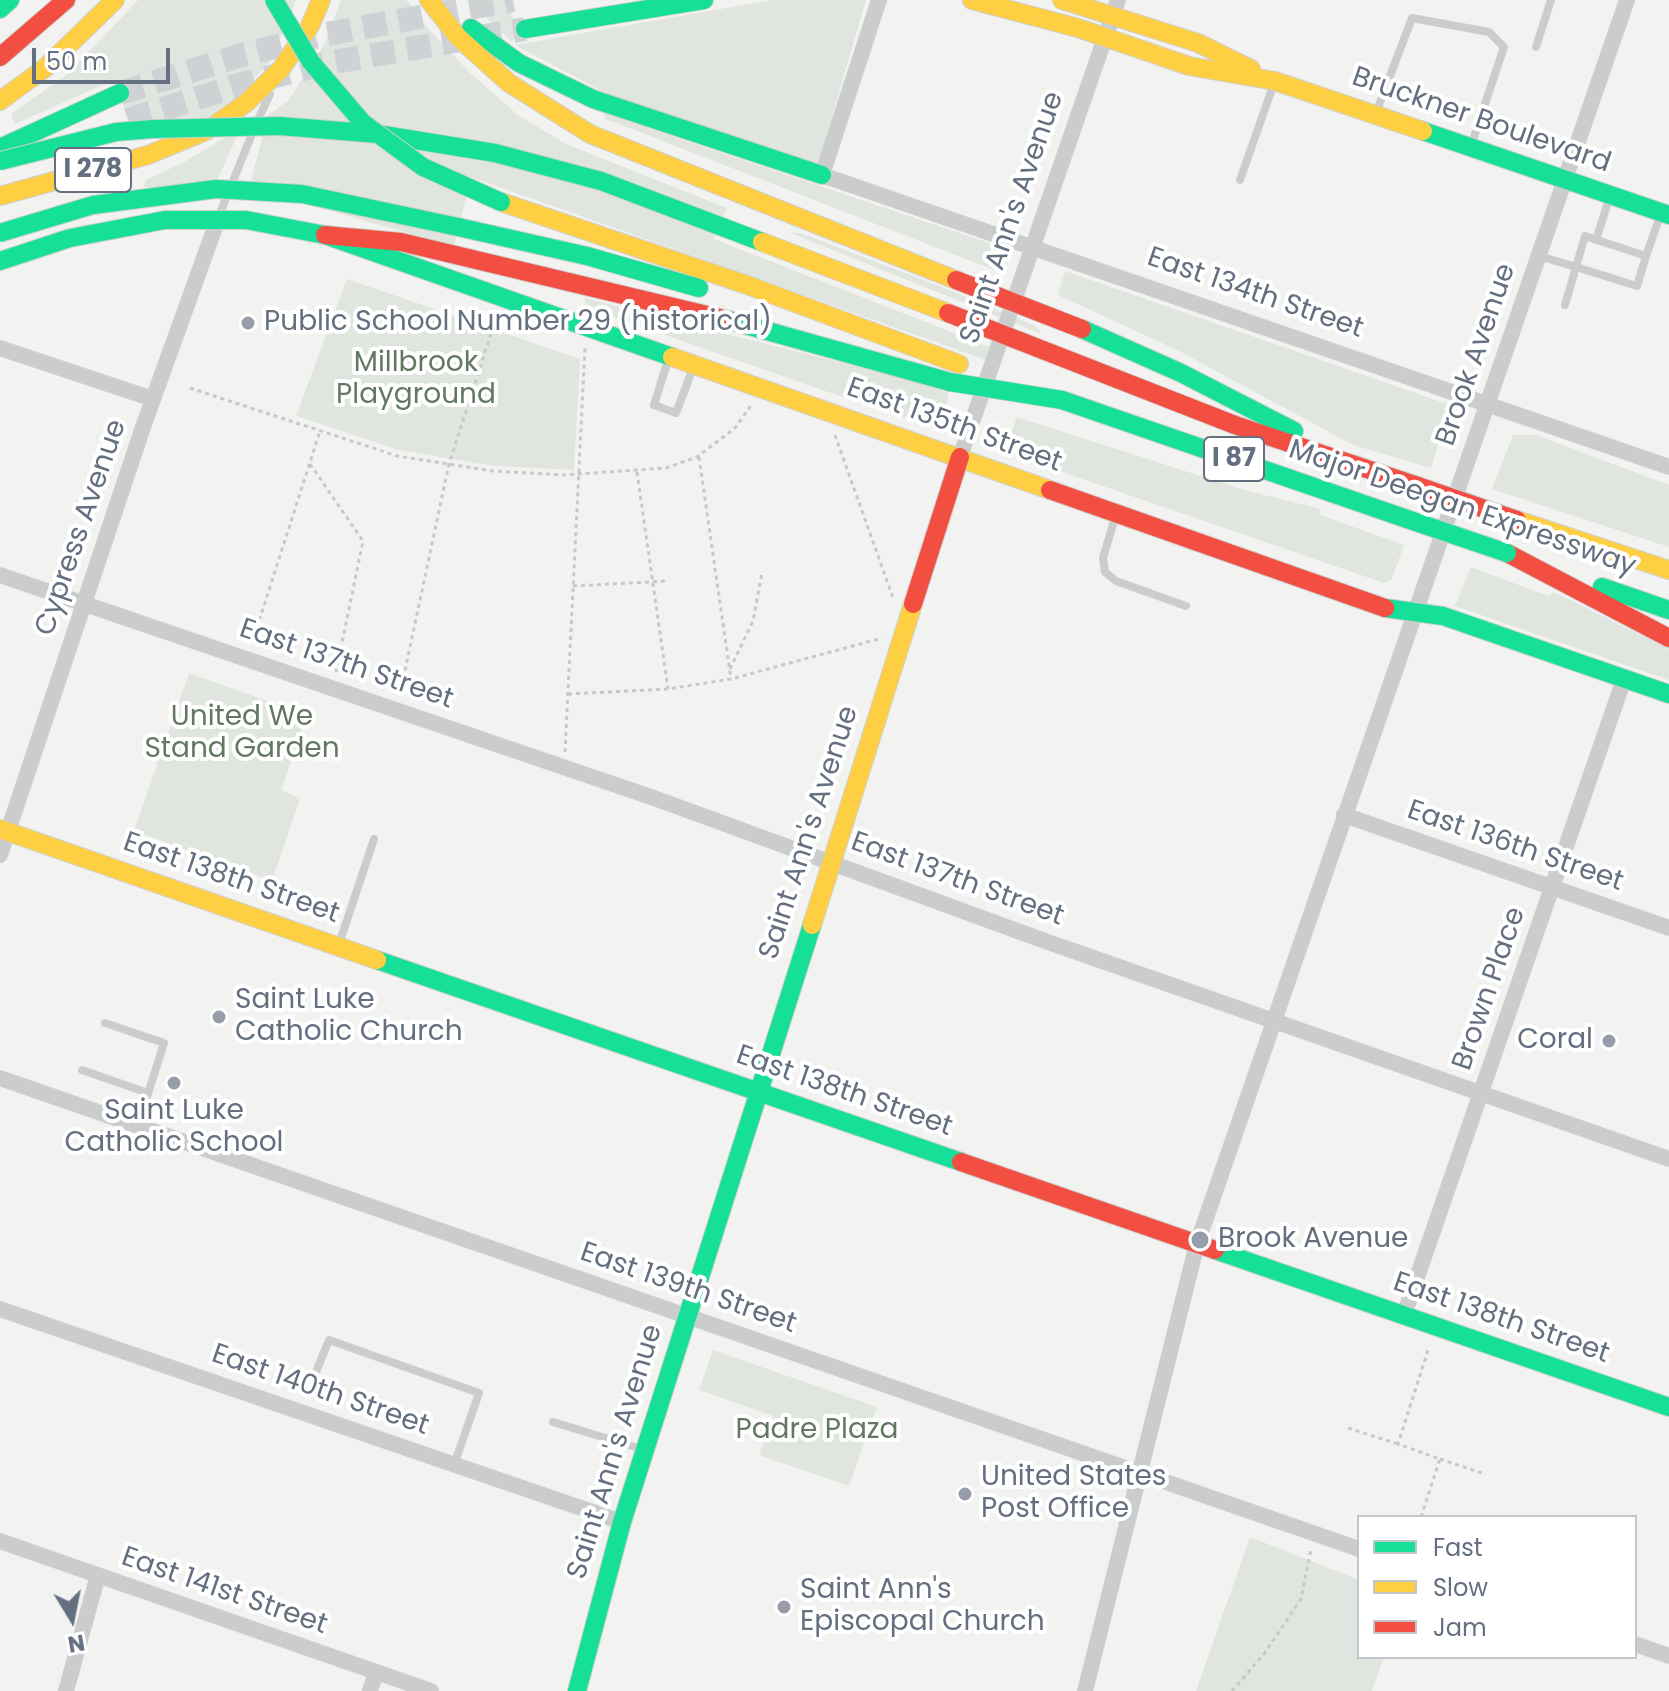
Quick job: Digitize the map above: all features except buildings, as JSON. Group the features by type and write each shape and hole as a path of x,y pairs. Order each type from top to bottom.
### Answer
{"main road":[{"path":"0,9 10,0"},
{"path":"0,57 66,0"},
{"path":"0,101 45,68 115,0"},
{"path":"274,0 311,62 363,123 423,167 501,202 747,285 874,334"},
{"name":"I 278","path":"0,196 148,155 185,141 246,103 281,69 310,26 321,0"},
{"path":"429,0 466,45 509,83 578,127 640,156 1082,329 1219,391 1354,464"},
{"path":"438,0 519,63 593,99 822,175"},
{"path":"525,29 704,0"},
{"name":"Bruckner Boulevard","path":"972,0 1189,66 1275,81"},
{"name":"Bruckner Boulevard","path":"1062,0 1116,7 1275,81 1665,214"},
{"path":"0,148 120,93"},
{"path":"0,177 128,120"},
{"path":"0,161 116,132 236,125 354,131 456,145 532,161 638,193 1235,425 1354,464"},
{"path":"0,233 93,205 184,191 245,189 327,198 587,256 874,334"},
{"path":"0,261 70,238 135,224 218,219"},
{"name":"East 135th Street","path":"218,219 272,223 325,235 1389,609 1443,616 1669,694"},
{"path":"325,235 401,242 735,322 950,382 1062,400"},
{"name":"Major Deegan Expressway","path":"874,334 1669,610"},
{"name":"Saint Ann's Avenue","path":"577,1691 622,1522 960,457"},
{"name":"Major Deegan Expressway","path":"1354,464 1669,570"},
{"path":"1507,553 1669,638"},
{"name":"East 138th Street","path":"3,830 1669,1407"}],"street":[{"path":"822,175 879,0"},
{"name":"Brook Avenue","path":"1091,1689 1138,1474 1197,1244 1627,0"},
{"name":"Saint Ann's Avenue","path":"960,457 1116,7"},
{"name":"East 134th Street","path":"822,175 1033,245 1669,467"},
{"name":"Cypress Avenue","path":"0,855 3,830 218,219"},
{"path":"0,348 153,399"},
{"name":"East 137th Street","path":"0,575 565,768 1045,941 1669,1159"},
{"name":"Brown Place","path":"1404,1315 1624,679"},
{"name":"East 136th Street","path":"1344,815 1669,928"},
{"name":"East 139th Street","path":"0,1078 1357,1548"},
{"name":"East 140th Street","path":"0,1309 622,1522"},
{"name":"East 141st Street","path":"0,1541 431,1691"},
{"path":"66,1691 98,1575"},
{"path":"1637,1645 1669,1656"},
{"path":"370,1691 376,1672"}],"lane":[{"path":"1536,47 1551,0"},
{"path":"1375,114 1412,18 1489,32 1504,47 1470,147"},
{"path":"218,219 235,168 281,69"},
{"path":"1240,180 1275,81"},
{"path":"1596,240 1610,195"},
{"path":"1539,256 1576,267 1598,269 1637,286 1646,256 1665,214"},
{"path":"1565,305 1585,236 1625,254 1646,256"},
{"path":"670,356 654,405 676,413 695,364"},
{"path":"1117,514 1103,558 1105,572 1116,581 1186,606"},
{"path":"338,946 374,839"},
{"path":"105,1023 164,1043 137,1126"},
{"path":"82,1070 148,1093"},
{"path":"316,1372 329,1340 479,1393 454,1465"},
{"path":"553,1422 645,1450"}],"path":[{"path":"397,710 449,464 502,299"},
{"path":"565,768 586,327"},
{"path":"190,388 397,456 493,471 578,474 666,468 699,456 735,428 764,388"},
{"path":"826,409 894,602"},
{"path":"247,659 320,431"},
{"path":"699,456 731,679"},
{"path":"310,464 363,541 333,688"},
{"path":"637,472 668,689"},
{"path":"730,669 753,621 762,573"},
{"path":"573,586 667,581"},
{"path":"568,694 668,689 731,679 905,632"},
{"path":"1398,1444 1436,1326"},
{"path":"1348,1428 1485,1474"},
{"path":"1422,1515 1440,1459"},
{"path":"1232,1691 1264,1654 1301,1599 1315,1534"}],"green space":[{"path":"138,0 296,0 271,61 237,97 174,139 133,134 114,80 15,124 11,114 69,73"},
{"path":"341,0 407,0 426,26 469,72 518,115 566,144 727,208 714,239 1005,353 1000,365 471,177 454,246 249,188 268,115 288,101 324,45"},
{"path":"468,0 509,0 515,35 512,42"},
{"path":"772,0 866,0 818,164 626,104 515,45"},
{"path":"603,113 1001,247 994,270 605,119"},
{"path":"241,128 213,189 144,187 146,180 184,162"},
{"path":"788,232 803,234 942,287 1036,326 1041,334"},
{"path":"1065,271 1450,405 1431,468 1353,445 1177,350 1058,295"},
{"name":"Millbrook Playground","path":"347,279 580,359 574,470 494,466 399,450 296,416"},
{"path":"584,298 906,379 949,393 941,421 930,426 825,391 588,308"},
{"path":"1017,417 1244,490 1321,509 1320,515 1404,545 1392,579 1384,583 1004,452"},
{"path":"1513,435 1536,435 1669,485 1669,547 1492,489"},
{"path":"1471,567 1548,596 1554,592 1669,649 1669,680 1455,606"},
{"name":"United We Stand Garden","path":"189,673 307,715 281,790 300,798 272,881 134,831"},
{"name":"Padre Plaza","path":"713,1350 877,1407 849,1486 759,1455 773,1416 699,1390"},
{"path":"1250,1537 1357,1579 1357,1659 1383,1659 1372,1691 1196,1691"}],"tunnel":[{"path":"120,93 242,55 327,34 513,0"},
{"path":"128,120 242,84 328,63 525,29"}],"traffic: fast":[{"path":"0,9 10,0"},
{"path":"274,0 311,62 363,123 423,167 501,202"},
{"path":"525,29 704,0"},
{"path":"471,28 519,63 593,99 822,175"},
{"path":"0,148 120,93"},
{"path":"0,161 116,132 153,129 280,126 378,134"},
{"path":"1423,131 1669,215"},
{"path":"378,134 495,153 601,181 762,242"},
{"path":"0,233 93,205 216,189 302,194 458,227"},
{"path":"0,261 70,238 165,220 246,220 325,235 672,357"},
{"path":"458,227 587,256 699,288"},
{"path":"728,320 950,382"},
{"path":"1082,329 1181,373 1294,431"},
{"path":"950,382 1062,400"},
{"path":"1062,400 1407,519"},
{"path":"1407,519 1507,553"},
{"path":"1602,587 1669,610"},
{"path":"1385,608 1443,616 1669,694"},
{"path":"577,1691 622,1522 812,925"},
{"path":"377,960 961,1162"},
{"path":"1215,1250 1669,1407"}],"traffic: slow":[{"path":"0,101 45,68 115,0"},
{"path":"0,196 148,155 206,131 246,103 281,69 310,26 321,0"},
{"path":"429,0 458,37 509,83 590,134 956,280"},
{"path":"972,0 1078,28 1189,66 1275,81 1423,131"},
{"path":"1062,0 1198,43 1251,69"},
{"path":"501,202 747,285 959,364"},
{"path":"762,242 948,313"},
{"path":"672,357 1050,490"},
{"path":"1517,520 1669,570"},
{"path":"812,925 913,604"},
{"path":"0,829 377,960"}],"traffic: jam":[{"path":"0,57 66,0"},
{"path":"325,235 401,242 728,320"},
{"path":"956,280 1082,329"},
{"path":"948,313 1071,361"},
{"path":"1071,361 1235,425 1418,486"},
{"path":"913,604 960,457"},
{"path":"1418,486 1517,520"},
{"path":"1050,490 1385,608"},
{"path":"1507,553 1669,638"},
{"path":"961,1162 1215,1250"}],"place":[{"name":"Public School Number 29 (historical)","path":"248,323"},
{"name":"Saint Luke Catholic Church","path":"219,1017"},
{"name":"Coral","path":"1609,1041"},
{"name":"Saint Luke Catholic School","path":"174,1083"},
{"name":"Brook Avenue","path":"1200,1240"},
{"name":"United States Post Office","path":"965,1494"},
{"name":"Saint Ann's Episcopal Church","path":"784,1607"}]}
